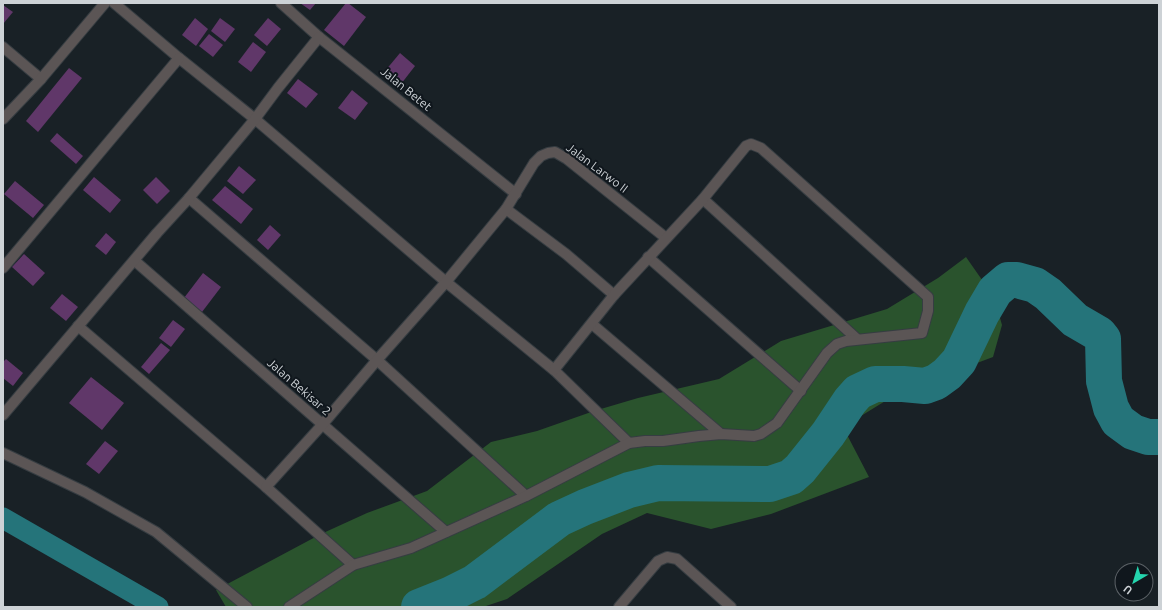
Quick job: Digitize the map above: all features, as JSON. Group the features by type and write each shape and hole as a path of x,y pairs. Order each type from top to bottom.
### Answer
{"street":[{"path":"3,119 41,79 104,3"},
{"path":"114,3 178,58 256,119 446,282 554,370 629,443"},
{"name":"Jalan Betet","path":"281,3 319,36 516,194"},
{"path":"3,415 256,119 278,88 319,36"},
{"path":"3,47 41,79"},
{"path":"3,268 178,58"},
{"path":"289,607 353,565 411,548 526,496 629,443 663,441 721,434 754,436 768,430 777,423 827,353 836,344 857,339 922,333 928,311 928,297 761,148 751,144 746,146 702,199 614,296 554,370"},
{"name":"Jalan Larwo II","path":"266,487 446,282 506,209 534,163 541,156 555,152 567,159 666,238"},
{"path":"189,198 377,360 526,496"},
{"path":"702,199 857,339"},
{"path":"506,209 566,254 614,296"},
{"path":"648,257 801,391"},
{"name":"Jalan Bekisar 2","path":"135,261 446,532"},
{"path":"592,324 721,434"},
{"path":"78,326 266,487 353,565"},
{"path":"3,453 85,492 156,532 247,607"},
{"path":"618,607 658,561 667,557 677,559 731,607"}],"green space":[{"path":"966,257 994,297 1002,325 993,357 900,392 843,427 869,477 771,514 711,529 647,513 602,534 507,599 483,607 226,607 216,590 321,534 367,513 427,491 491,442 537,431 594,411 638,398 719,379 781,341 887,309 938,278"}],"building":[{"path":"300,3 316,3 310,10"},
{"path":"346,3 366,17 344,46 324,30"},
{"path":"3,5 13,12 3,24"},
{"path":"195,18 208,29 196,46 182,35"},
{"path":"220,18 235,29 225,42 211,31"},
{"path":"268,18 281,29 267,46 254,35"},
{"path":"209,34 223,45 213,57 199,46"},
{"path":"253,42 266,52 251,72 238,62"},
{"path":"400,53 415,66 401,84 385,71"},
{"path":"69,68 82,78 38,132 26,121"},
{"path":"298,79 318,94 306,108 287,93"},
{"path":"352,90 368,103 355,120 338,108"},
{"path":"57,133 83,156 76,164 50,141"},
{"path":"239,166 256,180 243,194 227,181"},
{"path":"94,177 121,200 110,213 83,190"},
{"path":"156,177 170,191 157,204 143,190"},
{"path":"15,181 44,205 33,218 4,194"},
{"path":"225,186 253,209 241,224 212,200"},
{"path":"270,225 281,235 268,250 257,240"},
{"path":"106,233 116,242 106,255 95,246"},
{"path":"24,254 45,273 33,286 12,267"},
{"path":"203,273 221,287 202,312 184,298"},
{"path":"62,294 78,307 66,321 50,308"},
{"path":"173,320 185,329 171,347 159,338"},
{"path":"161,343 170,350 149,374 141,367"},
{"path":"6,359 23,373 13,386 3,378 3,362"},
{"path":"91,377 124,403 102,430 69,403"},
{"path":"105,441 118,451 99,474 86,464"}],"waterway":[{"path":"419,607 449,595 475,582 559,519 629,490 658,483 770,484 791,477 800,469 828,434 850,401 858,392 875,384 925,386 936,382 947,374 959,361 982,313 995,291 1008,280 1017,280 1035,285 1048,294 1075,320 1099,334 1103,339 1104,381 1111,408 1118,421 1133,432 1148,437 1159,437"},
{"path":"3,518 158,607"}]}
